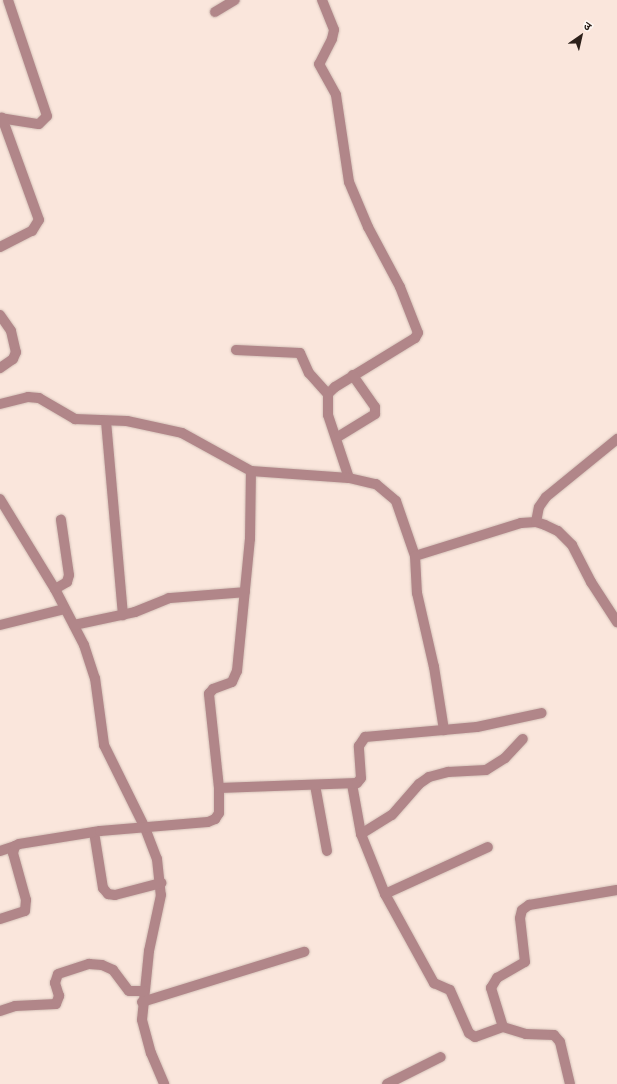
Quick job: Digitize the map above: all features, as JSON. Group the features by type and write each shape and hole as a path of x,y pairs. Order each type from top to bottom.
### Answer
{"street":[{"path":"1,118 39,124 47,116 8,0"},
{"path":"215,12 235,0"},
{"path":"322,0 334,30 332,40 319,64 336,95 344,163 349,182 368,227 400,287 418,333 415,338 353,375 328,394"},
{"path":"0,247 32,231 39,220 39,214 1,118"},
{"path":"0,315 11,332 16,352 13,359 0,368"},
{"path":"236,350 300,353 309,373 328,394 328,415 349,478"},
{"path":"336,438 376,414 375,407 353,375"},
{"path":"0,404 34,397 75,419 152,425 182,433 251,471 349,478 376,484 392,496 400,510 415,556 417,593 434,667 444,730"},
{"path":"106,421 123,614"},
{"path":"536,522 539,507 546,497 617,439"},
{"path":"0,851 24,843 94,832 212,821 219,813 219,788 209,694 213,689 229,684 235,678 245,592 252,504 251,471"},
{"path":"0,499 55,589 64,609 74,625 95,678 101,733 106,751 145,828 158,859 161,883 159,908 149,951 142,1002 144,1034 164,1084"},
{"path":"55,589 67,582 69,575 61,520"},
{"path":"415,556 479,534 521,523 536,522 565,536 617,622"},
{"path":"74,625 123,614 169,598 245,592"},
{"path":"0,625 64,609"},
{"path":"219,788 357,783 361,778 359,746 365,737 493,724 542,713"},
{"path":"361,834 392,815 419,784 429,777 448,772 486,770 505,758 523,739"},
{"path":"315,784 327,851"},
{"path":"352,784 361,834 386,894 434,983 450,990 469,1033 475,1037 503,1027 526,1034 549,1033 557,1037 570,1084"},
{"path":"94,832 103,888 108,894 115,895 161,883"},
{"path":"0,919 22,913 26,906 13,857 15,846"},
{"path":"386,894 488,847"},
{"path":"503,1027 491,988 496,978 525,962 520,918 522,910 529,905 617,890"},
{"path":"142,1002 304,952"},
{"path":"0,1011 15,1006 56,1004 59,996 55,983 56,977 62,972 89,964 102,965 112,970 128,991 144,991"},
{"path":"387,1084 441,1057"}]}
